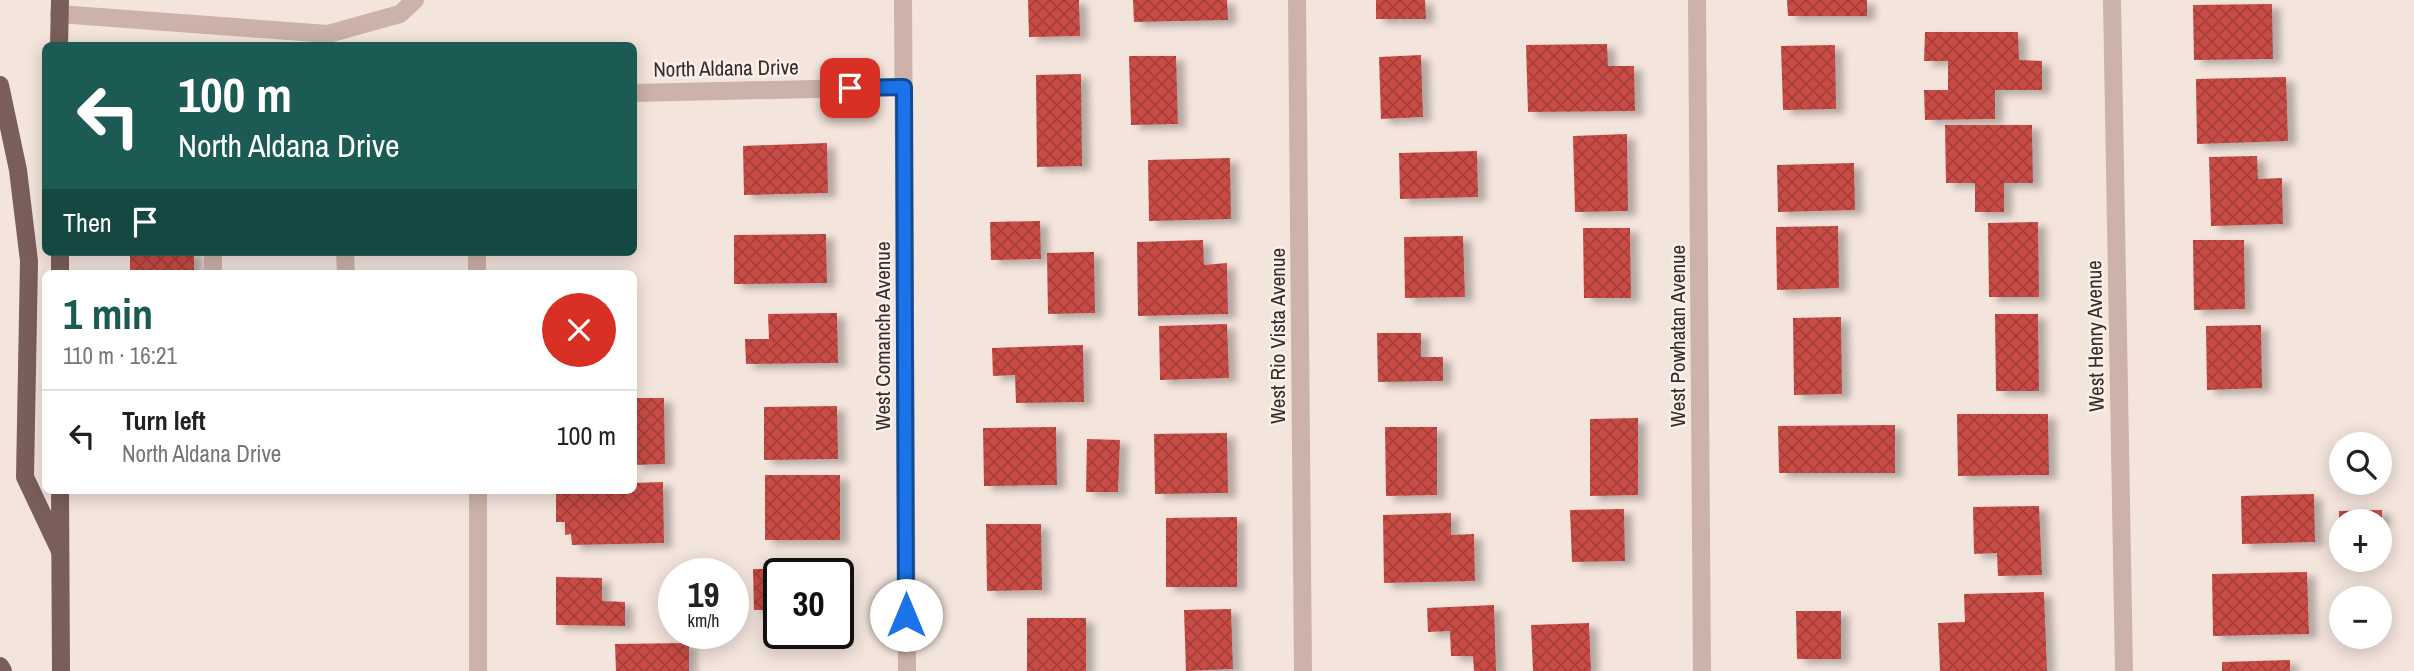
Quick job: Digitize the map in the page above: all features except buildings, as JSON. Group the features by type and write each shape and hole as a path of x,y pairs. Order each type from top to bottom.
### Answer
{"main road":[{"path":"56,5 59,42"},
{"path":"0,85 18,170 29,261 25,477 60,551"},
{"path":"60,494 61,671"},
{"path":"0,666 3,671"}],"street":[{"path":"56,5 328,34 400,14 415,0"},
{"name":"West Comanche Avenue","path":"903,0 906,671"},
{"name":"West Rio Vista Avenue","path":"1297,0 1303,671"},
{"name":"West Powhatan Avenue","path":"1697,0 1702,671"},
{"name":"West Henry Avenue","path":"2112,0 2124,671"},
{"name":"North Aldana Drive","path":"637,93 904,87"},
{"path":"478,494 478,671"}],"route":[{"path":"850,88 904,87 906,615"}]}
